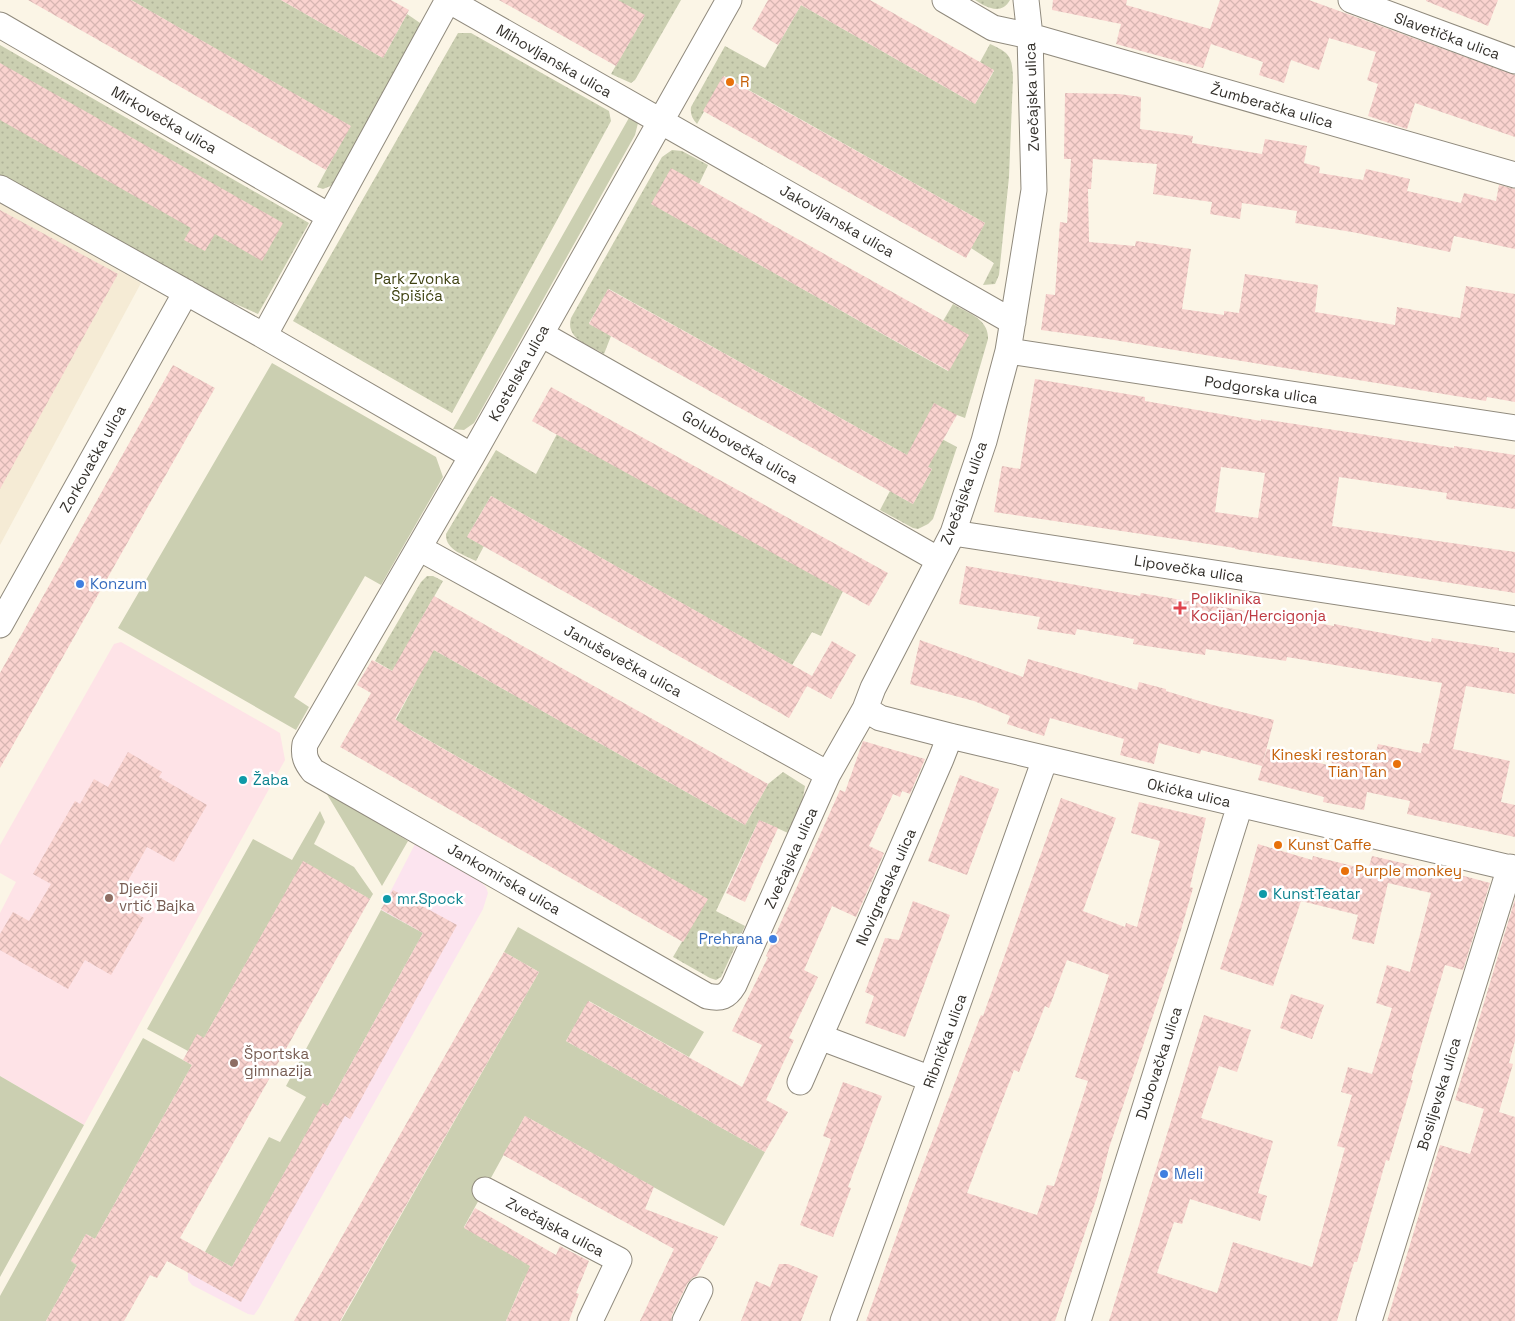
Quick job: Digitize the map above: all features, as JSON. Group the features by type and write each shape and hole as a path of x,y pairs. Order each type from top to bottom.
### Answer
{"street":[{"name":"Mihovljanska ulica","path":"448,0 661,121"},
{"path":"264,336 448,0"},
{"name":"Kostelska ulica","path":"305,744 472,456 729,0"},
{"name":"Žumberačka ulica","path":"946,0 993,28 1030,36 1515,175"},
{"name":"Zvečajska ulica","path":"722,998 730,992 734,985 828,774 865,708 873,688 953,533 984,440 1008,352 1034,190 1030,36 1026,0"},
{"name":"Slavetička ulica","path":"1351,0 1515,61"},
{"name":"Mirkovečka ulica","path":"0,25 329,216"},
{"name":"Jakovljanska ulica","path":"661,121 1013,322"},
{"path":"0,188 264,336 472,456"},
{"name":"Zorkovačka ulica","path":"0,625 186,292"},
{"name":"Golubovečka ulica","path":"540,334 939,560"},
{"name":"Podgorska ulica","path":"1008,352 1515,428"},
{"name":"Lipovečka ulica","path":"953,533 1515,619"},
{"name":"Januševečka ulica","path":"419,548 828,774"},
{"name":"Okićka ulica","path":"865,708 880,718 950,736 1512,868"},
{"name":"Novigradska ulica","path":"800,1082 942,759 950,736"},
{"name":"Jankomirska ulica","path":"305,744 305,759 313,772 707,996 722,998"},
{"name":"Ribnička ulica","path":"843,1321 1044,759"},
{"name":"Dubovačka ulica","path":"1078,1321 1240,805"},
{"name":"Bosiljevska ulica","path":"1369,1321 1512,868"},
{"path":"820,1037 931,1079"},
{"name":"Zvečajska ulica","path":"485,1190 619,1260 590,1321"},
{"path":"686,1321 700,1290"}],"shaded area":[{"path":"0,203 141,283 0,545"},
{"name":"Dječji vrtić Bajka","path":"121,642 280,733 285,760 84,1125 0,1076 0,913 16,882 0,873 0,845 114,644"},
{"path":"415,844 481,882 486,887 488,893 483,909 259,1308 254,1315 248,1314 192,1285 188,1280 188,1273 201,1250 232,1267 323,1103 328,1106 423,933 381,910"}],"green space":[{"path":"131,0 281,0 383,58 407,14 423,25 333,185 323,189 317,187 350,126"},
{"path":"602,0 681,0 635,80 631,83 611,74 645,15"},
{"path":"975,0 1010,0 1002,8 993,9"},
{"path":"801,5 975,104 994,71 980,62 990,44 1008,56 1012,64 1013,77 1009,177 999,275 995,284 983,285 994,263 971,248 985,223 724,76 697,124 694,120 691,114 691,107 725,46 765,68"},
{"name":"Park Zvonka Špišića","path":"458,33 471,33 609,111 611,121 452,413 293,321"},
{"path":"0,45 309,223 258,314 204,290 0,175"},
{"path":"630,116 638,123 635,135 474,423 464,430 453,429"},
{"path":"672,150 682,151 708,165 699,184 671,169 652,204 948,371 943,321 953,304 976,317 985,326 988,339 965,418 957,415 921,428 957,447 933,519 928,524 918,529 913,528 880,510 890,491 913,504 932,469 609,289 589,323 611,336 604,354 585,344 575,336 570,325 571,318 662,157"},
{"path":"272,363 436,457 443,477 381,585 365,576 294,697 309,707 296,730 118,628"},
{"path":"557,434 843,591 821,636 812,632 792,665 491,496 467,537 484,546 476,561 452,548 446,534 496,450 536,474"},
{"path":"427,576 433,576 443,581 411,637 745,825 768,784 783,772 805,786 803,798 788,833 759,820 716,911 745,926 721,977 716,980 710,978 673,957 707,899 395,721 415,684 375,661 421,582"},
{"path":"325,791 408,841 382,886"},
{"path":"320,811 325,822 314,844 354,867 373,894 370,899 303,862 204,1038 188,1051 147,1029 253,839 292,860"},
{"path":"381,910 423,933 328,1106 323,1104 232,1267 205,1252 269,1137 280,1142 306,1097 286,1086"},
{"path":"518,927 704,1032 689,1057 589,1001 566,1041 765,1152 724,1226 525,1116 464,1227 548,1276 543,1289 523,1281 506,1321 341,1321 539,972 504,952"},
{"path":"143,1038 192,1065 95,1239 86,1234 71,1261 77,1265 46,1321 0,1321 0,1296"},
{"path":"0,1076 84,1125 0,1277"}],"building":[{"path":"28,0 131,0 351,126 326,170"},
{"path":"281,0 391,0 409,10 383,58"},
{"path":"499,0 618,0 645,15 616,66"},
{"path":"768,0 870,0 994,70 975,104 801,5 778,45 752,29"},
{"path":"1053,0 1127,0 1126,5 1210,29 1220,0 1309,0 1515,75 1515,137 1415,103 1407,129 1368,116 1378,84 1367,80 1376,52 1329,38 1319,70 1291,60 1284,83 1259,75 1263,62 1211,44 1203,68 1116,44 1121,24 1052,10"},
{"path":"1426,0 1498,0 1488,26"},
{"path":"0,63 283,223 262,261 215,234 205,251 184,240 191,228 0,120"},
{"path":"723,76 985,223 966,258 703,111"},
{"path":"1065,93 1119,94 1141,97 1140,129 1193,136 1192,143 1262,154 1265,139 1307,146 1304,163 1320,167 1319,173 1363,180 1366,169 1410,179 1407,191 1461,203 1464,193 1496,201 1499,185 1515,189 1515,249 1454,236 1450,252 1352,232 1295,223 1297,211 1242,203 1240,219 1210,214 1212,202 1153,194 1157,164 1093,159 1091,189 1088,189 1089,242 1135,246 1136,241 1191,249 1182,309 1224,315 1224,311 1239,313 1245,274 1318,285 1315,312 1395,325 1397,307 1460,318 1466,286 1515,294 1515,402 1487,397 1486,401 1108,339 1041,330 1046,294 1055,295 1060,222 1067,223 1071,159 1064,159"},
{"path":"671,168 969,335 949,371 651,204"},
{"path":"0,210 118,274 0,489"},
{"path":"608,289 907,455 934,403 957,415 928,467 932,469 913,504 589,324"},
{"path":"173,365 215,388 0,768 0,673"},
{"path":"1035,379 1145,397 1145,401 1261,421 1261,419 1454,448 1454,446 1515,455 1515,509 1446,499 1447,493 1339,477 1332,526 1515,552 1515,593 994,512 1002,466 1020,469","holes":["1221,467 1265,473 1258,518 1215,512"]},
{"path":"551,387 888,573 869,606 532,421"},
{"path":"491,496 812,676 832,641 856,655 831,699 807,686 789,718 467,537"},
{"path":"966,566 1140,596 1141,593 1334,626 1334,624 1431,642 1432,638 1499,648 1499,651 1515,653 1515,694 1466,686 1453,749 1510,761 1501,802 1515,805 1515,837 1407,814 1410,801 1367,792 1364,810 1323,802 1324,797 1258,780 1267,749 1331,766 1333,755 1373,764 1378,744 1421,753 1423,743 1429,744 1442,683 1287,657 1286,661 1206,649 1205,655 1133,644 1134,639 1077,629 1075,635 1037,629 1040,617 959,604"},
{"path":"434,596 768,784 745,825 434,650 395,719 412,731 708,899 683,942 340,747 371,693 357,685 372,660 392,671"},
{"path":"920,640 1023,677 1028,659 1137,690 1139,682 1213,705 1274,720 1262,766 1201,750 1200,754 1159,743 1154,764 1120,755 1124,739 1050,718 1044,736 1007,724 1010,716 974,701 910,684"},
{"path":"863,741 925,759 910,794 902,791 900,797 893,794 869,846 884,853 856,917 832,906 804,970 818,977 789,1038 794,1040 766,1100 788,1112 765,1152 566,1041 588,1001 742,1087 762,1045 732,1031 768,957 766,956 840,790 845,792"},
{"path":"128,752 162,772 159,777 207,805 174,862 147,847 116,902 144,918 111,975 85,960 68,989 0,950 0,934 13,912 29,921 51,884 33,874 75,801 80,804 94,779 108,787"},
{"path":"960,775 999,789 967,875 928,861"},
{"path":"1061,798 1116,818 1083,911 1125,927 1126,923 1137,927 1160,841 1131,833 1139,802 1206,818 1190,887 1193,888 1179,937 1109,1148 1097,1197 1055,1321 866,1321 911,1196 981,1015 983,1016","holes":["1067,960 1109,975 1075,1077 1088,1081 1054,1186 1047,1185 1037,1215 967,1193 1014,1070 1019,1072 1045,1006 1049,1008"]},
{"path":"759,820 778,828 745,902 726,893"},
{"path":"1258,844 1312,860 1313,856 1368,870 1372,856 1437,871 1438,869 1490,883 1463,970 1445,965 1389,1161 1386,1160 1357,1262 1354,1262 1337,1321 1109,1321 1204,1015 1251,1030 1237,1072 1219,1066 1201,1118 1273,1141 1258,1193 1267,1196 1260,1221 1190,1199 1182,1224 1174,1222 1157,1273 1217,1293 1233,1242 1312,1267 1345,1148 1337,1146 1352,1095 1341,1092 1348,1067 1372,1074 1392,1008 1376,1003 1387,965 1410,972 1431,893 1388,883 1374,944 1352,939 1358,915 1301,901 1273,986 1220,969"},
{"path":"303,861 370,899 180,1238 232,1267 323,1103 328,1106 423,933 381,909 393,890 457,925 350,1119 345,1116 241,1302 167,1261 157,1278 150,1275 124,1321 46,1321 77,1265 71,1261 86,1234 95,1239 192,1065 183,1060 197,1034 204,1038"},
{"path":"1515,899 1515,1041 1509,1063 1513,1064 1499,1112 1515,1117 1515,1321 1387,1321 1440,1145 1470,1154 1484,1109 1455,1100"},
{"path":"913,901 950,915 905,1037 865,1023 874,996 865,992 885,938 899,940"},
{"path":"504,952 539,972 340,1321 294,1321"},
{"path":"1291,994 1324,1005 1312,1039 1280,1028"},
{"path":"843,1082 882,1096 848,1187 851,1188 833,1237 800,1225 831,1139 823,1136"},
{"path":"525,1116 654,1187 645,1209 718,1237 697,1276 692,1278 687,1284 671,1321 640,1321 674,1249 503,1155"},
{"path":"475,1208 556,1255 560,1246 589,1261 576,1293 579,1294 569,1321 506,1321 530,1266 464,1228"},
{"path":"779,1264 788,1264 818,1276 801,1321 741,1321 756,1281 770,1287"}],"place":[{"name":"R","path":"730,82"},
{"name":"Konzum","path":"80,584"},
{"name":"Poliklinika Kocijan/Hercigonja","path":"1180,608"},
{"name":"Kineski restoran Tian Tan","path":"1397,764"},
{"name":"Žaba","path":"243,780"},
{"name":"Kunst Caffe","path":"1278,845"},
{"name":"Purple monkey","path":"1345,871"},
{"name":"KunstTeatar","path":"1263,894"},
{"name":"Dječji vrtić Bajka","path":"109,898"},
{"name":"mr.Spock","path":"387,899"},
{"name":"Prehrana","path":"773,939"},
{"name":"Športska gimnazija","path":"234,1063"},
{"name":"Meli","path":"1164,1174"}]}
